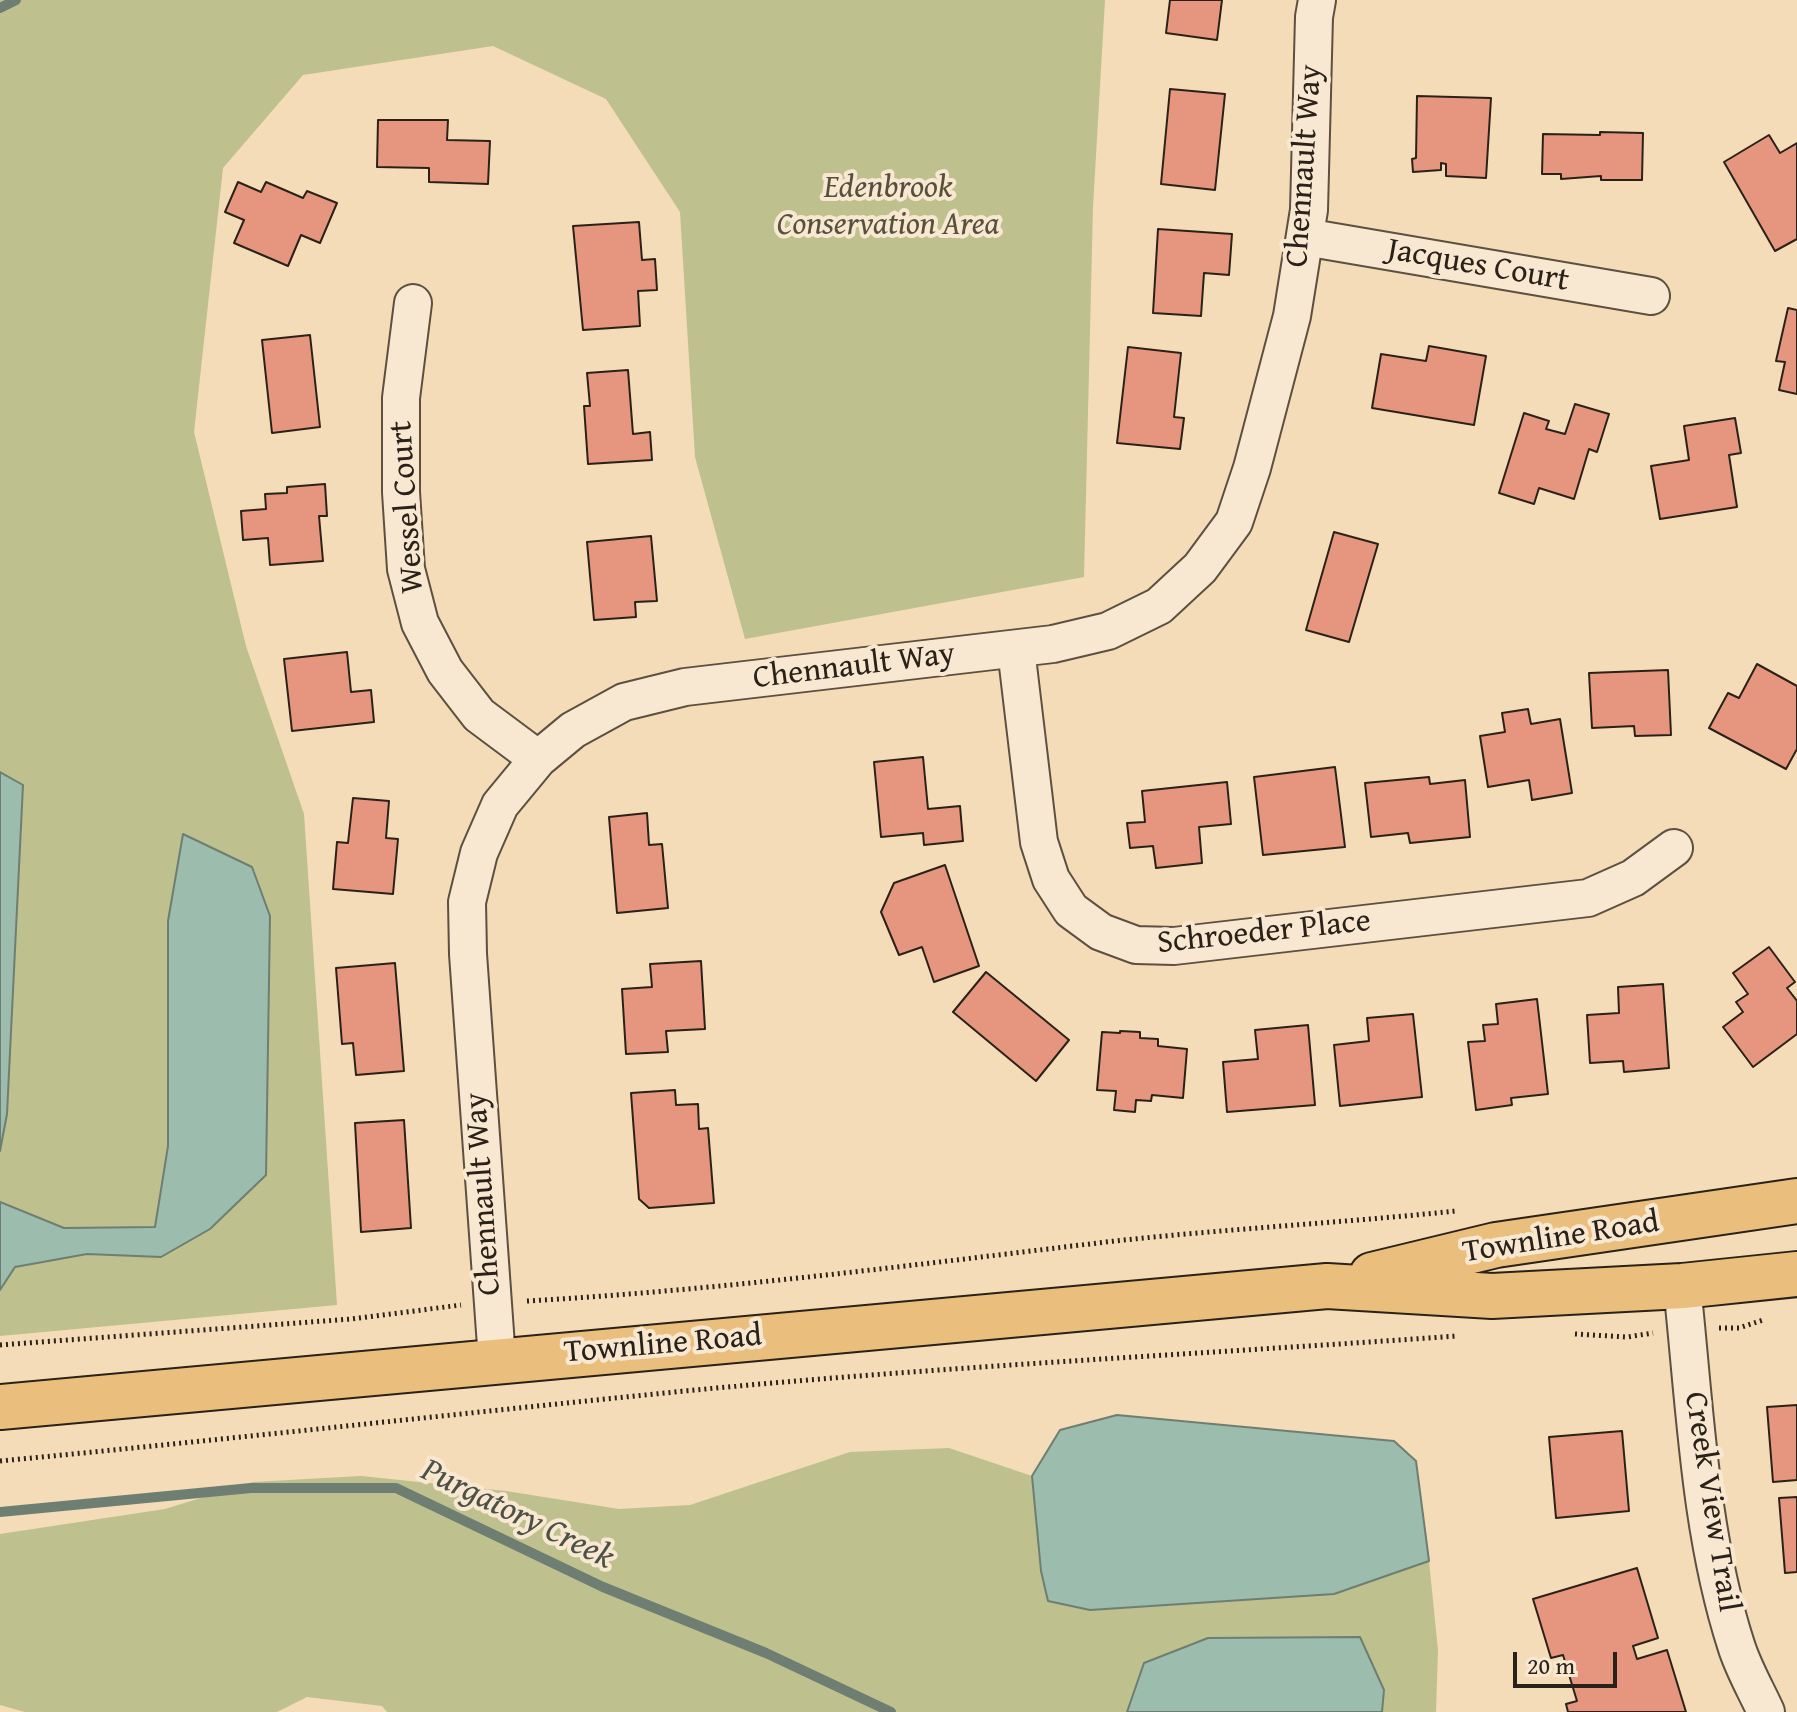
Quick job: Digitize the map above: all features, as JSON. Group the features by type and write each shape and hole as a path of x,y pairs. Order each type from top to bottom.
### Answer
{"main road":[{"name":"Townline Road","path":"0,1407 1327,1286 1496,1245 1797,1201"},
{"name":"Townline Road","path":"1327,1286 1492,1296 1682,1286 1797,1274"}],"street":[{"name":"Chennault Way","path":"497,1360 468,954 467,902 479,853 500,805 538,759 573,730 624,702 685,687 1053,644 1108,631 1159,606 1200,568 1234,522 1252,468 1292,316 1309,210 1317,0"},
{"name":"Jacques Court","path":"1305,237 1651,296"},
{"name":"Wessel Court","path":"413,303 401,398 401,492 406,569 420,623 445,671 479,715 538,759"},
{"name":"Schroeder Place","path":"1016,649 1039,842 1051,879 1071,910 1101,932 1136,945 1174,946 1588,898 1633,878 1674,848"},
{"name":"Creek View Trail","path":"1682,1286 1704,1494 1716,1572 1736,1648 1766,1712"}],"path":[{"path":"0,1345 351,1319 491,1302 781,1282 1109,1242 1462,1211"},
{"path":"1569,1334 1627,1337 1687,1329 1739,1328 1765,1319"},
{"path":"0,1461 711,1389 959,1368 1471,1335"}],"green space":[{"name":"Edenbrook Conservation Area","path":"0,0 1105,0 1093,207 1084,577 745,639 695,457 680,212 606,99 493,46 303,75 223,168 194,432 246,646 304,814 337,1305 0,1336"},
{"path":"949,1448 1032,1476 1041,1571 1048,1601 1090,1610 1333,1594 1429,1561 1438,1650 1436,1712 1382,1712 1384,1689 1359,1637 1208,1638 1145,1663 1127,1712 387,1712 382,1706 307,1697 277,1712 25,1712 0,1705 0,1534 165,1509 253,1482 361,1476 506,1491 619,1509 690,1505 850,1452"}],"shaded area":[{"path":"0,772 23,785 7,1114 0,1151"},
{"path":"183,834 252,867 270,916 266,1175 210,1229 161,1257 87,1254 15,1267 0,1290 0,1202 64,1228 155,1227 168,1146 168,921"},
{"path":"1117,1415 1394,1441 1416,1461 1429,1561 1334,1594 1090,1610 1048,1601 1041,1571 1032,1476 1060,1430"},
{"path":"1360,1637 1384,1690 1382,1712 1127,1712 1144,1663 1208,1638"}],"building":[{"path":"1170,0 1222,0 1217,40 1166,33"},
{"path":"1170,89 1225,94 1215,190 1161,184"},
{"path":"1417,96 1491,98 1486,178 1446,176 1446,164 1441,163 1441,170 1413,172"},
{"path":"378,120 448,120 447,140 490,141 488,184 429,182 429,168 377,167"},
{"path":"1600,132 1643,133 1642,180 1601,180 1601,176 1561,179 1561,174 1542,174 1543,134 1600,135"},
{"path":"1769,135 1780,153 1797,143 1797,239 1775,251 1724,162"},
{"path":"238,182 261,192 266,182 303,198 307,191 337,203 320,243 301,235 288,266 234,243 244,220 225,212"},
{"path":"639,222 642,260 655,259 657,290 638,291 640,326 583,330 573,226"},
{"path":"1158,229 1232,234 1229,275 1204,273 1201,316 1153,313"},
{"path":"1788,308 1797,310 1797,394 1779,390 1785,362 1776,361"},
{"path":"310,335 320,427 272,433 262,340"},
{"path":"1429,346 1486,356 1474,425 1372,408 1381,354 1426,361"},
{"path":"1128,347 1181,353 1174,417 1184,418 1180,449 1117,443"},
{"path":"628,370 633,434 650,432 652,460 588,464 584,406 590,406 587,373"},
{"path":"1575,404 1609,414 1597,452 1589,449 1574,499 1539,488 1534,504 1499,493 1524,413 1549,421 1546,429 1565,434"},
{"path":"1735,418 1741,453 1729,455 1737,507 1660,519 1651,466 1689,460 1684,426"},
{"path":"325,484 327,516 319,516 323,561 270,565 268,538 243,540 241,511 266,509 265,494 287,493 287,487"},
{"path":"1334,532 1378,544 1349,642 1306,630"},
{"path":"651,536 657,601 635,602 636,617 594,620 587,542"},
{"path":"347,652 351,692 371,690 374,722 292,731 284,659"},
{"path":"1757,664 1797,686 1797,749 1786,769 1709,728 1728,693 1739,698"},
{"path":"1668,670 1671,735 1635,736 1634,726 1592,728 1589,673"},
{"path":"1528,709 1531,724 1560,719 1572,793 1532,800 1529,780 1488,787 1480,736 1505,732 1502,713"},
{"path":"923,757 928,809 960,806 963,841 924,845 923,833 881,837 874,762"},
{"path":"1335,767 1345,847 1263,855 1254,777"},
{"path":"1429,777 1430,784 1465,780 1470,837 1410,843 1408,833 1371,837 1365,783"},
{"path":"1227,782 1231,824 1199,827 1202,863 1156,868 1153,846 1130,848 1127,823 1145,822 1142,791"},
{"path":"353,798 389,801 386,838 398,839 393,894 333,889 337,842 348,843"},
{"path":"647,813 649,845 662,844 668,908 617,913 609,817"},
{"path":"945,865 979,966 934,982 922,947 899,955 881,912 894,883"},
{"path":"1769,947 1795,982 1787,988 1797,1001 1797,1034 1753,1067 1723,1027 1743,1012 1736,1002 1748,994 1733,973"},
{"path":"701,961 705,1029 666,1031 668,1052 626,1054 622,989 652,987 650,964"},
{"path":"395,963 404,1071 356,1075 353,1043 342,1044 336,968"},
{"path":"986,972 1069,1040 1036,1081 953,1012"},
{"path":"1663,984 1669,1068 1624,1072 1623,1061 1590,1063 1587,1015 1619,1013 1618,987"},
{"path":"1537,999 1548,1094 1511,1098 1512,1105 1476,1110 1468,1042 1485,1041 1483,1025 1498,1024 1496,1004"},
{"path":"1413,1014 1422,1097 1340,1106 1334,1045 1369,1041 1367,1018"},
{"path":"1308,1025 1315,1105 1227,1112 1223,1062 1258,1059 1255,1030"},
{"path":"1102,1032 1140,1032 1140,1038 1158,1039 1158,1046 1187,1049 1183,1098 1152,1095 1151,1101 1136,1100 1135,1112 1114,1110 1116,1091 1097,1090"},
{"path":"675,1090 676,1105 698,1104 699,1129 708,1128 714,1203 649,1208 639,1199 631,1093"},
{"path":"404,1120 411,1228 361,1232 355,1123"},
{"path":"1797,1405 1797,1480 1773,1482 1767,1407"},
{"path":"1622,1431 1629,1511 1556,1518 1549,1437"},
{"path":"1797,1497 1797,1572 1785,1573 1779,1498"},
{"path":"1637,1568 1658,1638 1633,1646 1637,1659 1667,1650 1686,1712 1568,1712 1566,1704 1577,1701 1563,1655 1551,1658 1533,1599"}],"waterway":[{"path":"0,8 16,0"},
{"name":"Purgatory Creek","path":"0,1512 251,1488 396,1488 603,1587 766,1653 891,1712"}]}
